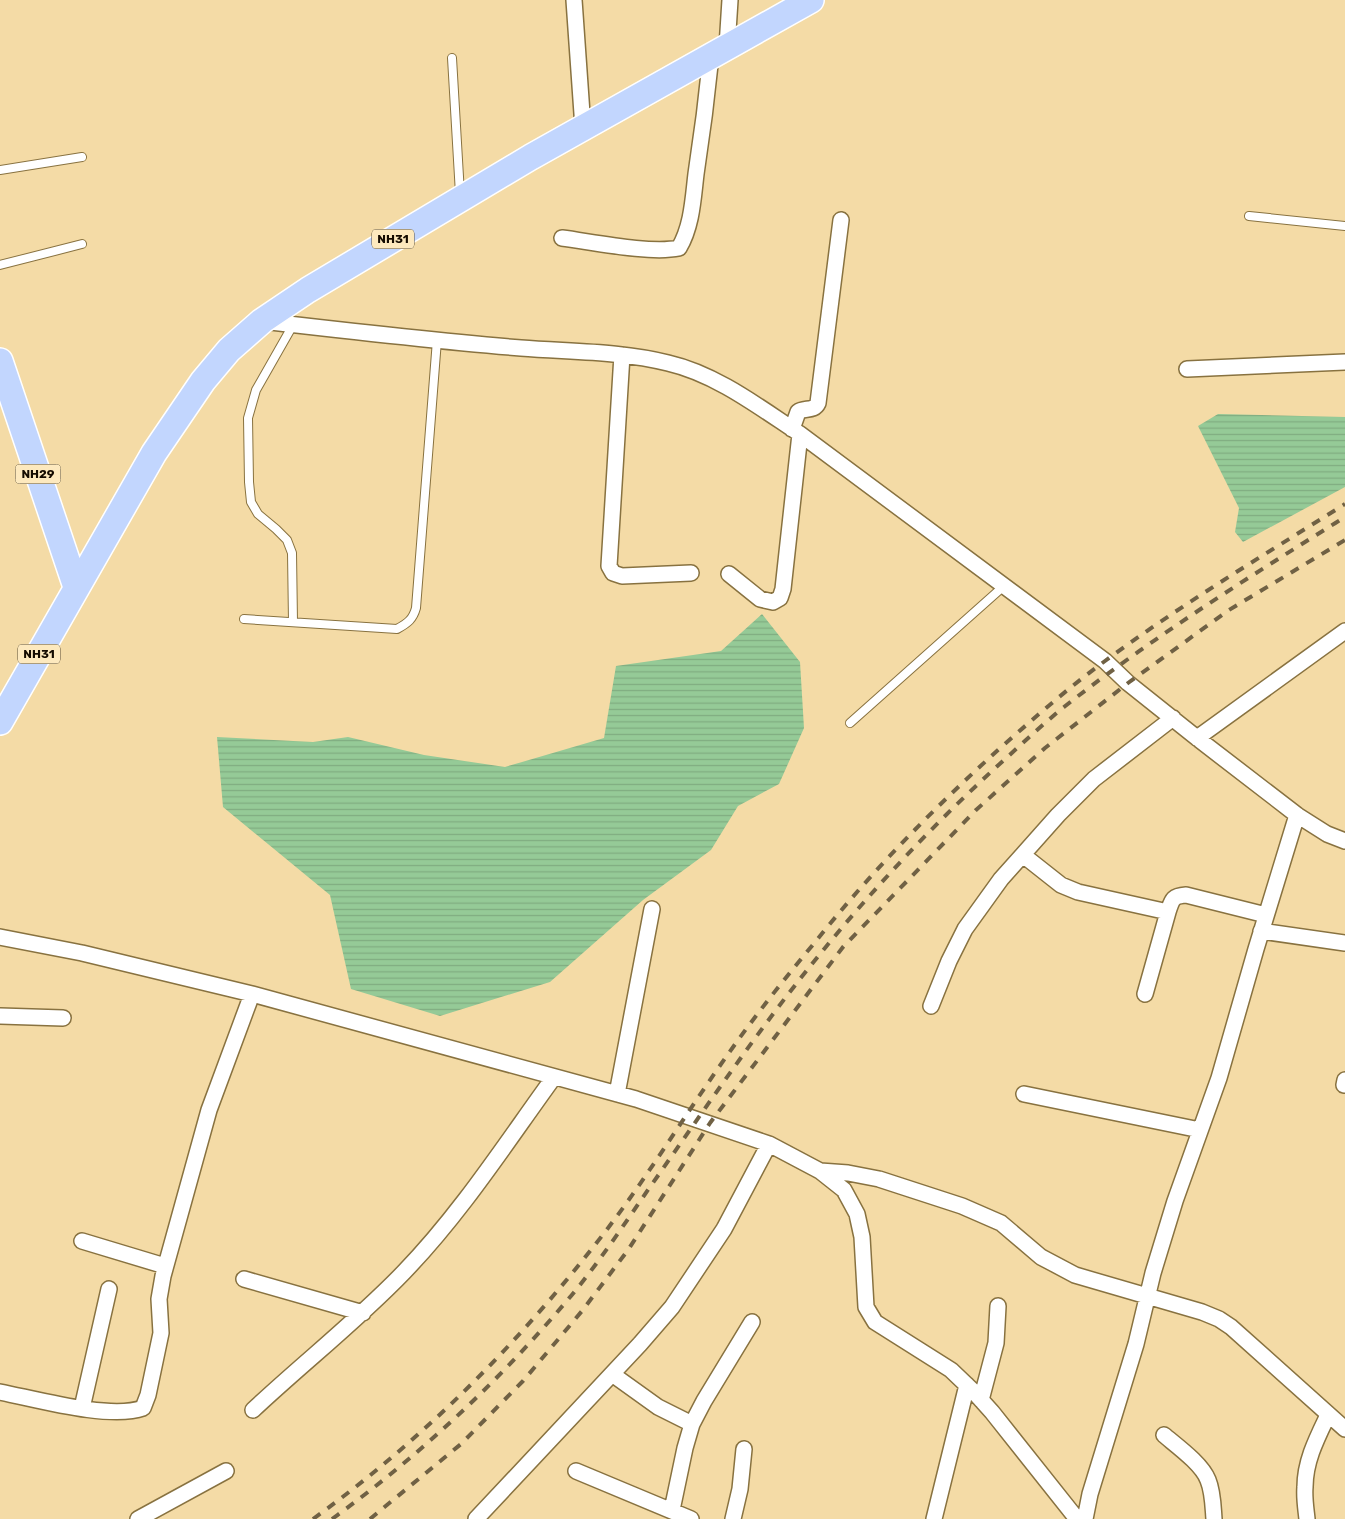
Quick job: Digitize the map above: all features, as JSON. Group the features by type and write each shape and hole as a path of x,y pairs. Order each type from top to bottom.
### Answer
{"highway":[{"name":"NH31","path":"0,722 154,453 203,381 229,350 262,321 308,290 460,198 811,0"},
{"name":"NH29","path":"0,360 76,587"}],"street":[{"path":"574,0 583,128"},
{"path":"562,238 643,248 670,250 679,248 685,238 689,223 703,134 730,0"},
{"path":"729,574 760,599 773,602 780,598 783,589 798,412 799,410 813,408 818,403 841,220"},
{"path":"262,321 437,340 622,355 669,363 710,378 796,431 1005,585 1297,815 1345,842"},
{"path":"622,355 609,566 613,573 622,576 691,573"},
{"path":"1187,369 1345,362"},
{"path":"1197,738 1345,631"},
{"path":"930,1006 965,929 997,885 1058,815 1094,779 1173,718"},
{"path":"1085,1519 1090,1494 1136,1344 1147,1297 1175,1201 1219,1078 1261,931 1297,815"},
{"path":"1023,855 1061,885 1078,892 1168,912"},
{"path":"1145,994 1172,900 1178,896 1186,895 1266,915"},
{"path":"616,1094 652,909"},
{"path":"1261,931 1345,943"},
{"path":"0,937 82,953 252,994 636,1098 770,1144 820,1171 844,1190 857,1214 862,1237 866,1307 875,1322 951,1370 981,1400 1077,1519"},
{"path":"0,1392 113,1412 132,1412 142,1408 148,1395 161,1333 159,1299 165,1266 209,1110 252,994"},
{"path":"0,1016 63,1018"},
{"path":"253,1410 363,1313 406,1270 474,1186 554,1077"},
{"path":"1024,1094 1200,1130"},
{"path":"476,1519 672,1307 707,1257 770,1144"},
{"path":"820,1171 848,1173 879,1179 976,1211 1001,1223 1041,1257 1075,1275 1202,1312 1219,1319 1231,1327 1345,1430"},
{"path":"82,1241 165,1266"},
{"path":"244,1279 363,1313"},
{"path":"82,1408 109,1290"},
{"path":"981,1400 996,1344 998,1306"},
{"path":"672,1510 692,1424 752,1322"},
{"path":"612,1374 658,1407 692,1424"},
{"path":"934,1519 966,1385"},
{"path":"1307,1519 1305,1487 1308,1464 1313,1447 1328,1415"},
{"path":"1164,1435 1190,1457 1208,1478 1214,1519"},
{"path":"733,1519 740,1489 744,1449"},
{"path":"138,1519 226,1471"},
{"path":"576,1471 691,1519"}],"lane":[{"path":"452,58 460,198"},
{"path":"0,170 82,157"},
{"path":"1249,216 1345,226"},
{"path":"0,265 82,244"},
{"path":"293,325 256,390 248,418 251,502 258,514 276,528 287,540 292,553 293,622"},
{"path":"244,619 397,629 409,622 414,616 437,340"},
{"path":"850,722 1005,585"}],"shaded area":[{"path":"1218,414 1345,417 1345,487 1243,542 1235,532 1239,508 1198,426"},
{"path":"762,614 800,662 804,728 779,784 738,806 711,850 643,900 550,982 440,1016 351,989 330,895 223,807 217,737 313,742 348,737 424,755 505,767 604,738 616,666 721,651"}],"railway":[{"path":"313,1519 354,1488 432,1422 505,1350 539,1312 573,1273 621,1211 726,1057 781,983 858,890 950,795 1037,715 1105,661 1193,600 1345,504"},
{"path":"332,1519 425,1445 484,1391 539,1333 598,1261 779,1006 867,899 957,804 1041,726 1098,681 1202,608 1345,517"},
{"path":"370,1519 461,1444 523,1381 582,1311 628,1250 710,1123 843,947 976,810 1045,748 1128,683 1229,610 1345,540"}]}
